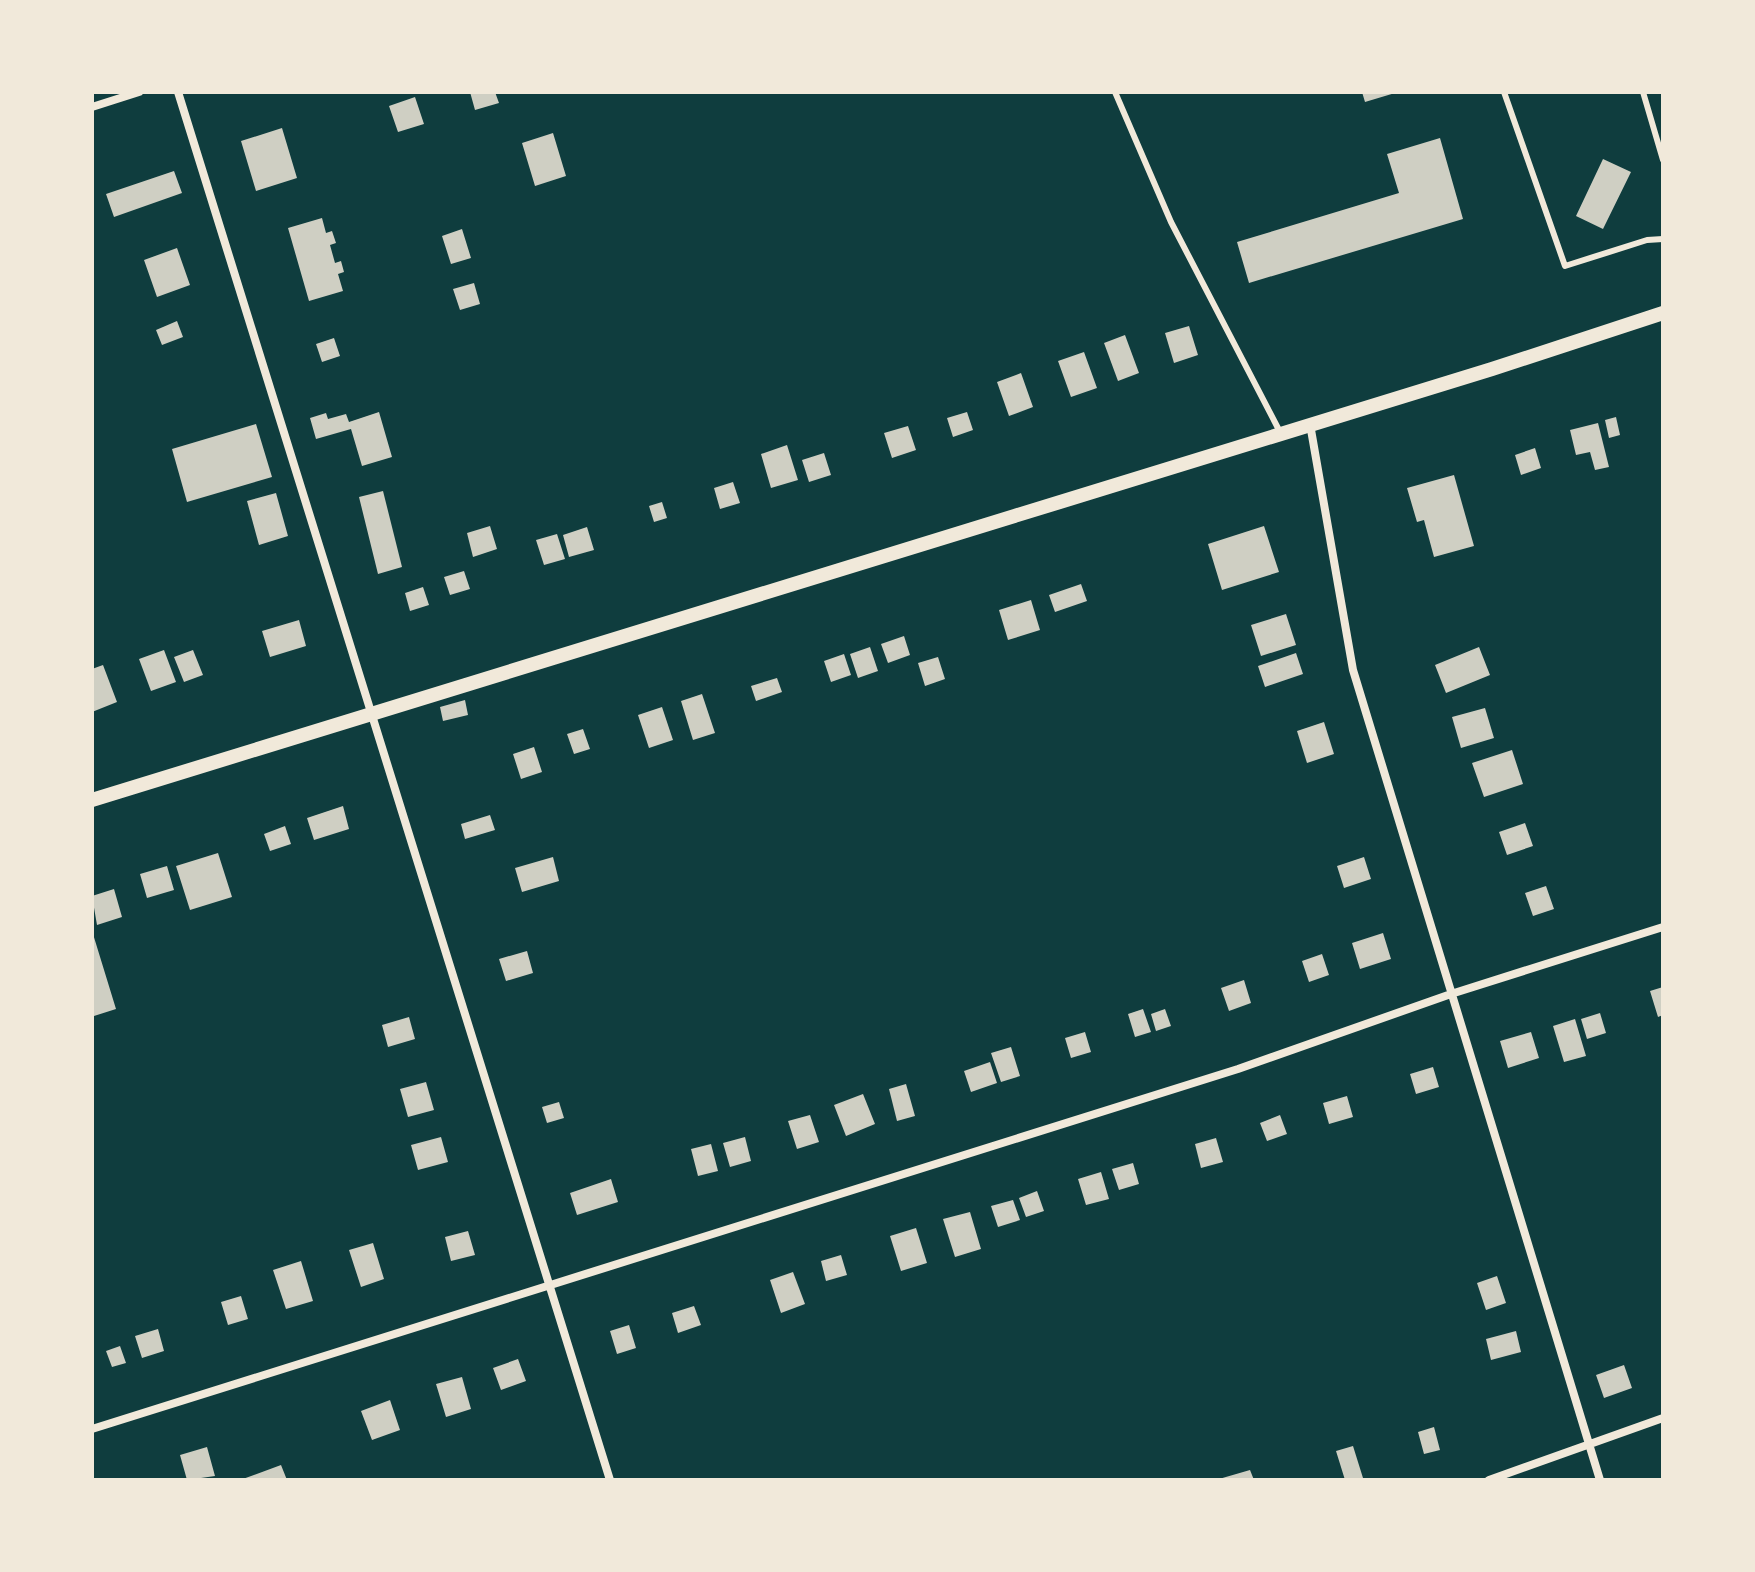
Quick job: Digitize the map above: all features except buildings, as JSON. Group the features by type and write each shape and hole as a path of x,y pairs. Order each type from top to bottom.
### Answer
{"street":[{"path":"92,107 139,92"},
{"path":"178,92 610,1480"},
{"path":"92,800 1663,313"},
{"path":"1310,424 1353,670 1600,1480"},
{"path":"92,1429 1238,1069 1451,994 1663,927"},
{"path":"1489,1480 1663,1418"}],"lane":[{"path":"1115,92 1171,222 1280,432"},
{"path":"1504,92 1565,266 1647,240 1663,239"},
{"path":"1643,92 1663,160"}]}
